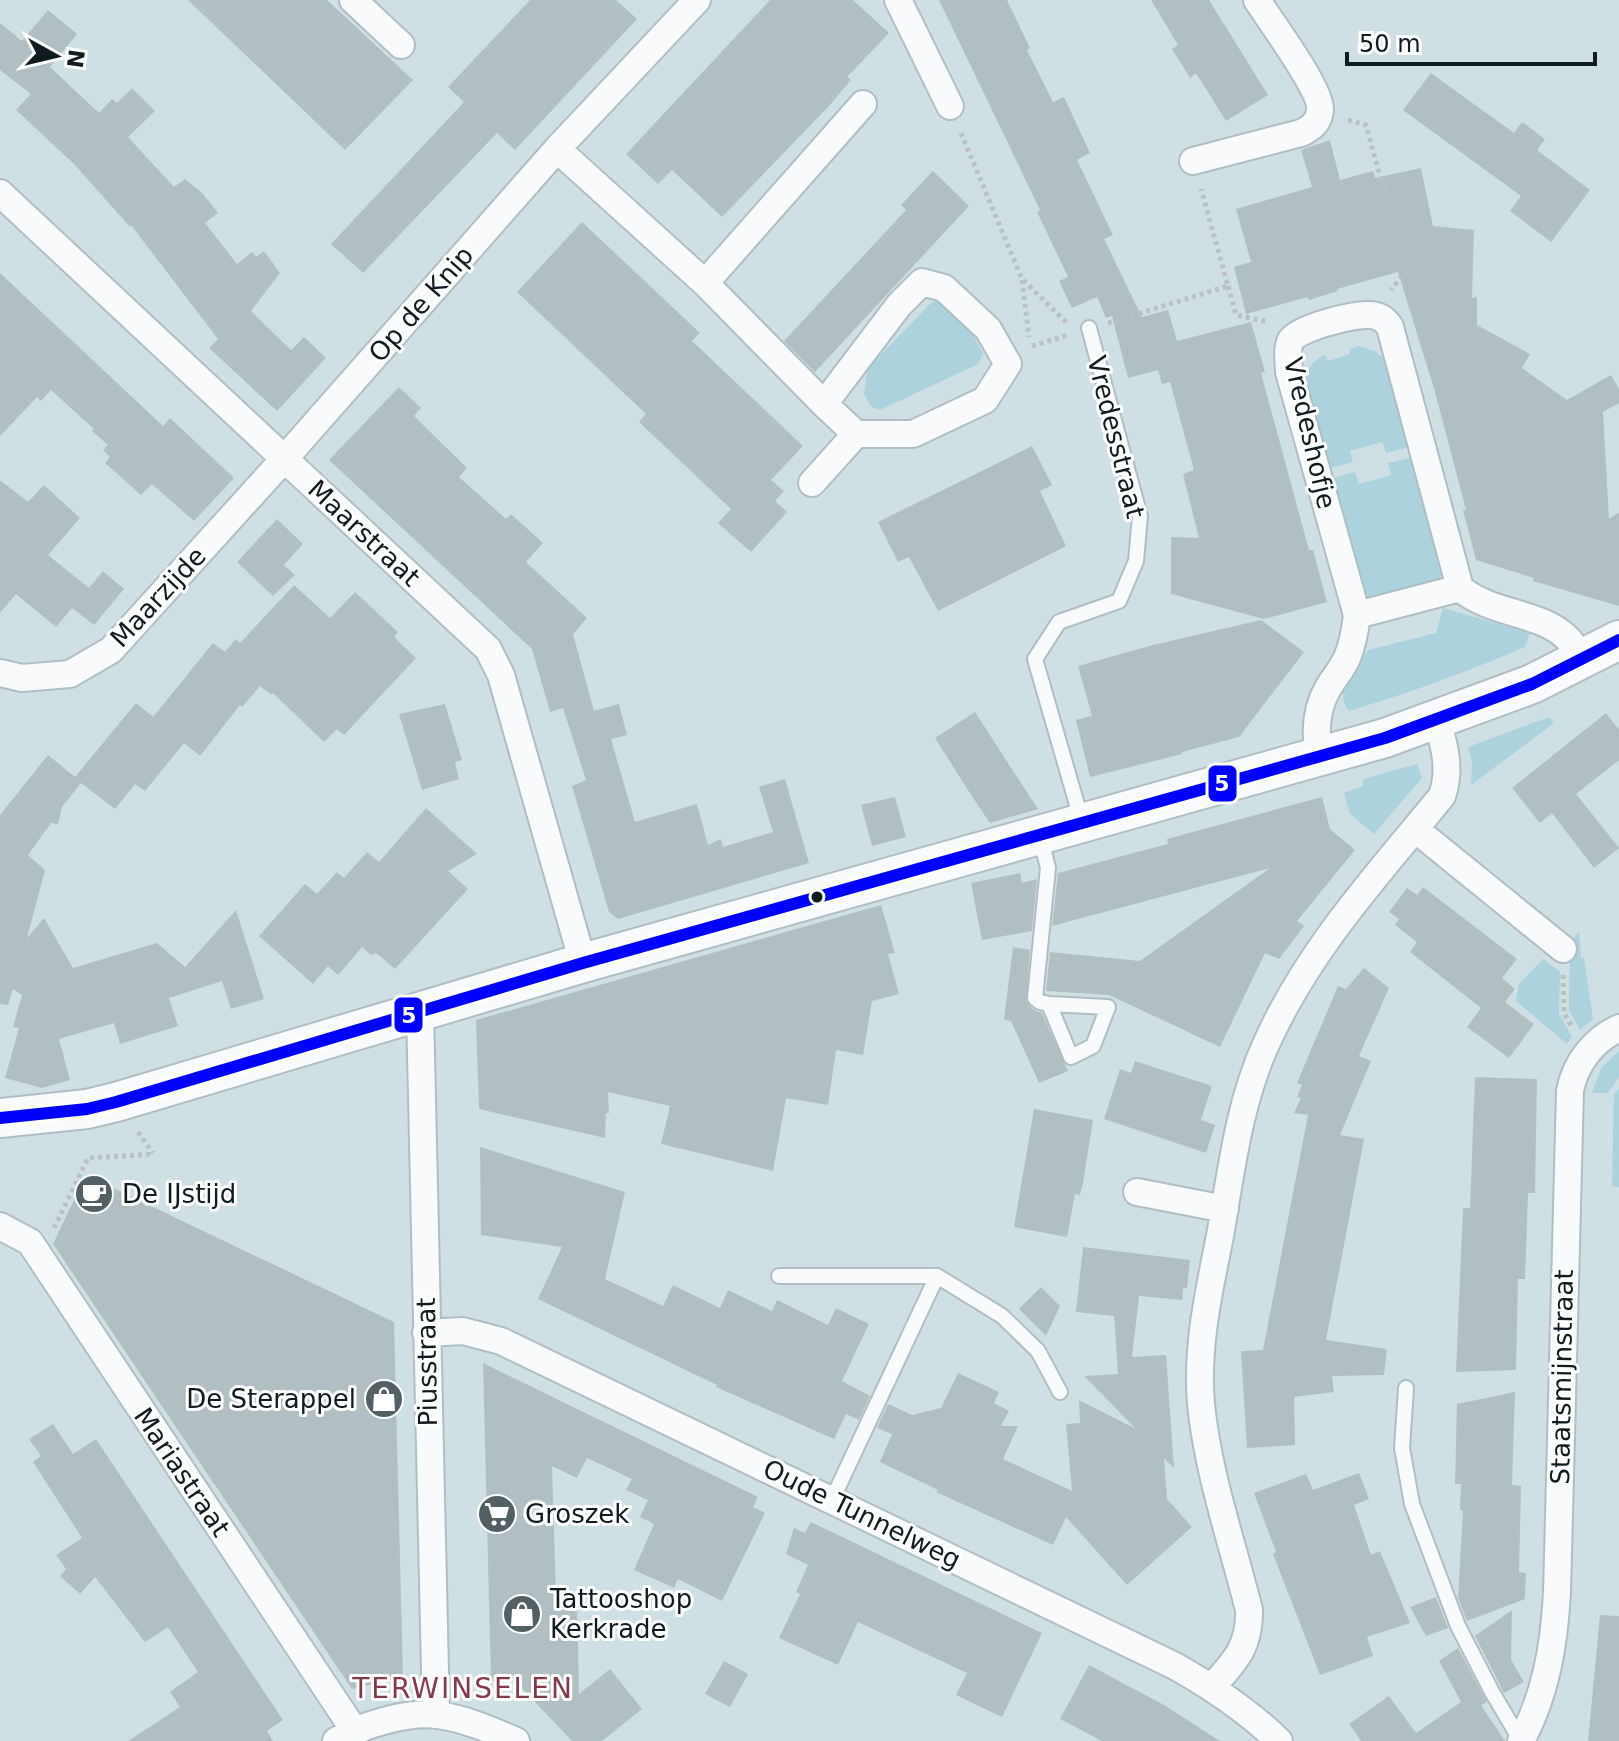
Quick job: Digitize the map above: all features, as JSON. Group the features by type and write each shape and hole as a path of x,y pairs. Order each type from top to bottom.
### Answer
{"street":[{"path":"353,0 401,45"},
{"name":"Op de Knip","path":"285,458 557,149 697,0"},
{"path":"898,0 950,106"},
{"path":"1193,161 1301,133 1312,127 1320,112 1319,97 1257,0"},
{"path":"705,283 863,104"},
{"path":"557,149 705,283 824,404 856,434 913,434 985,400 1008,364 988,329 944,288 922,282 899,305 824,404"},
{"name":"Maarstraat","path":"0,193 488,649 501,675 583,963"},
{"name":"Vredeshofje","path":"1319,757 1315,734 1318,716 1325,693 1345,661 1354,639 1357,615 1289,372 1290,341 1302,330 1365,314 1373,315"},
{"path":"1373,315 1386,321 1390,327 1460,588 1487,606 1556,630 1567,638 1582,658"},
{"path":"812,483 856,434"},
{"name":"Maarzijde","path":"0,673 22,678 70,674 111,650 285,458"},
{"path":"1357,615 1460,588"},
{"path":"0,1118 101,1106 583,963 1319,757 1437,721 1532,684 1619,640"},
{"path":"1212,1687 1242,1651 1250,1625 1249,1610 1211,1462 1200,1384 1203,1323 1246,1101 1265,1044 1304,971 1330,934 1442,796 1448,780 1445,747 1437,721"},
{"path":"1415,829 1563,949"},
{"name":"Piusstraat","path":"420,1010 436,1715"},
{"name":"Staatsmijnstraat","path":"1521,1741 1544,1686 1554,1643 1568,1108 1573,1075 1588,1051 1607,1033 1619,1028"},
{"path":"1137,1192 1225,1209"},
{"name":"Mariastraat","path":"0,1226 30,1242 345,1735"},
{"name":"Oude Tunnelweg","path":"426,1333 463,1331 501,1341 1175,1666 1212,1687 1279,1741"},
{"path":"345,1735 395,1719 436,1715 480,1725 516,1741"}],"lane":[{"name":"Vredesstraat","path":"1082,823 1035,659 1059,622 1119,601 1136,561 1140,516 1083,330"},
{"path":"1039,833 1048,868 1035,998 1049,1004 1108,1007 1093,1046 1071,1057 1049,1004"},
{"path":"779,1276 937,1276 1002,1316 1038,1351 1060,1392"},
{"path":"832,1500 937,1276"},
{"path":"1406,1388 1402,1448 1412,1504 1458,1626 1521,1741"}],"path":[{"path":"950,106 1022,279 1083,330"},
{"path":"1320,112 1366,125 1406,271 1373,315"},
{"path":"1193,161 1236,315 1302,330"},
{"name":"Vredesstraat","path":"1022,279 1030,346 1228,286"},
{"path":"1563,949 1564,1013 1588,1051"},
{"path":"30,1242 52,1233 88,1158 153,1154"}],"shaded area":[{"path":"943,301 966,320 983,354 978,364 880,410 870,406 864,393 868,368 932,302"},
{"path":"1359,346 1375,351 1385,360 1410,447 1386,453 1382,442 1350,451 1353,462 1327,469 1305,379 1312,364 1321,357 1325,355 1328,361 1350,354 1350,349"},
{"path":"1413,457 1444,570 1443,577 1368,598 1330,479 1355,472 1359,484 1391,475 1388,463"},
{"path":"1443,608 1530,633 1525,647 1438,682 1349,711 1344,703 1344,688 1368,650 1436,633"},
{"path":"1549,717 1554,723 1471,785 1472,763 1468,747"},
{"path":"1417,764 1422,778 1374,834 1350,814 1344,793 1363,786 1363,779"},
{"path":"1579,931 1593,1019 1580,1030 1569,1010 1570,944"},
{"path":"1543,959 1560,972 1559,1014 1572,1037 1567,1044 1516,1001 1519,984"},
{"path":"1619,1051 1619,1077 1608,1093 1592,1093 1601,1068"},
{"path":"1619,1088 1619,1187 1612,1187 1614,1094"}],"building":[{"path":"188,0 327,0 413,80 345,150"},
{"path":"530,0 616,0 637,19 515,150 497,133 363,273 331,244 464,102 448,87"},
{"path":"770,0 853,0 889,33 847,77 851,80 829,106 722,217 672,170 658,184 626,154"},
{"path":"939,0 1007,0 1053,102 1064,97 1090,153 1077,160 1113,235 1104,239 1142,317 1168,310 1177,341 1251,322 1265,372 1261,373 1309,550 1313,550 1327,602 1264,619 1171,594 1171,537 1199,538 1183,474 1194,470 1170,382 1162,384 1158,370 1128,378 1112,316 1106,318 1097,297 1072,308 1059,281 1068,277 1037,212 1040,210"},
{"path":"1151,0 1209,0 1268,95 1226,121 1196,73 1190,78 1172,49 1178,45"},
{"path":"48,10 77,34 50,67 99,113 112,99 117,103 132,88 155,111 128,137 174,187 185,179 203,194 218,213 205,223 237,264 252,252 256,257 264,251 280,273 251,311 291,350 304,337 326,358 277,411 209,348 218,339 131,225 74,164 16,110 31,94 0,70 0,23 22,41"},
{"path":"1431,73 1514,133 1522,122 1545,139 1537,150 1590,190 1551,242 1510,211 1521,196 1403,110"},
{"path":"1330,140 1340,180 1373,171 1375,178 1421,168 1433,226 1474,230 1472,298 1477,297 1477,325 1530,354 1522,368 1567,400 1611,375 1619,389 1619,403 1603,412 1609,519 1619,512 1619,606 1533,581 1534,578 1476,560 1435,392 1398,272 1309,300 1308,297 1246,314 1234,267 1251,262 1236,209 1312,187 1301,150"},
{"path":"933,171 969,206 815,372 784,341 906,210 901,205"},
{"path":"582,222 700,333 692,341 803,446 771,480 784,491 775,501 787,512 751,552 718,523 731,509 639,422 646,414 517,292"},
{"path":"0,273 163,426 170,418 234,478 194,521 152,484 141,495 105,463 110,457 103,450 108,445 51,390 41,401 37,397 0,436"},
{"path":"399,387 421,408 414,416 467,468 459,477 506,519 511,514 543,543 526,562 587,618 573,634 594,711 619,704 627,735 611,739 635,822 697,804 708,845 721,839 723,847 773,832 759,787 785,779 809,863 618,919 609,912 572,786 586,780 563,708 550,712 532,649 329,460"},
{"path":"1032,446 1052,485 1040,491 1066,546 938,611 909,557 898,562 878,522"},
{"path":"0,480 28,502 44,485 80,518 48,555 89,588 103,571 124,589 94,625 72,608 56,627 16,594 0,613"},
{"path":"277,519 303,544 284,565 295,575 273,596 237,562"},
{"path":"294,585 330,618 355,592 398,632 394,637 416,658 344,735 337,729 324,742 273,693 260,686 242,707 240,705 200,756 184,743 145,791 135,784 115,809 81,783 62,807 58,824 51,823 28,855 45,870 27,938 44,918 73,968 157,943 185,967 236,910 264,999 231,1009 222,981 169,998 178,1026 120,1044 114,1023 59,1039 70,1080 42,1088 5,1078 19,1028 13,1027 22,995 13,989 8,1005 0,1004 0,815 48,755 75,777 136,703 153,717 213,643 225,652 236,639 240,643"},
{"path":"1261,620 1304,652 1239,737 1090,777 1076,720 1092,716 1078,666"},
{"path":"445,704 462,760 455,762 459,779 422,790 399,714"},
{"path":"975,712 1038,809 990,823 973,798 935,738"},
{"path":"1606,713 1619,730 1619,760 1576,794 1619,848 1594,868 1552,813 1540,823 1512,788"},
{"path":"895,797 906,837 872,846 861,805"},
{"path":"1322,797 1330,829 1355,850 1297,921 1304,926 1279,959 1265,953 1220,1047 1109,995 1046,991 1050,952 1140,961 1270,868 1052,926 1058,873 1168,844 1167,839"},
{"path":"426,808 477,854 448,871 468,889 395,969 376,953 371,955 362,947 338,975 328,966 313,984 259,936 305,884 317,894 337,872 344,878 367,852 379,862"},
{"path":"1020,873 1022,883 1037,879 1032,931 982,940 971,883"},
{"path":"1423,887 1517,959 1502,978 1515,989 1505,1002 1534,1024 1509,1058 1467,1027 1481,1008 1410,952 1417,942 1395,925 1399,919 1389,912 1407,888 1417,895"},
{"path":"881,905 895,953 888,954 899,994 872,1001 863,1055 836,1050 828,1105 786,1098 773,1171 661,1144 670,1106 608,1092 605,1138 479,1109 476,1020"},
{"path":"1013,947 1030,950 1026,1001 1042,1013 1068,1071 1039,1083 1011,1021 1004,1020"},
{"path":"1364,968 1389,988 1359,1056 1371,1061 1340,1135 1364,1139 1326,1340 1387,1349 1384,1375 1332,1376 1334,1392 1294,1397 1295,1445 1247,1448 1241,1351 1263,1350 1308,1115 1294,1113 1301,1098 1297,1097 1302,1085 1297,1083 1338,986 1346,989"},
{"path":"1135,1061 1212,1086 1201,1120 1215,1125 1206,1153 1104,1119 1120,1069 1131,1073"},
{"path":"1475,1077 1537,1079 1535,1193 1528,1193 1525,1279 1518,1279 1516,1370 1456,1372 1463,1208 1470,1208"},
{"path":"1034,1109 1093,1120 1083,1183 1080,1195 1075,1194 1067,1237 1014,1227"},
{"path":"480,1147 625,1192 605,1279 663,1306 673,1285 720,1308 728,1290 772,1311 777,1300 828,1325 836,1308 869,1324 842,1381 870,1396 859,1420 846,1414 834,1439 716,1387 538,1299 562,1247 481,1235"},
{"path":"86,1175 394,1322 403,1677 352,1689 53,1244"},
{"path":"1083,1247 1190,1260 1187,1288 1183,1288 1182,1300 1139,1296 1132,1357 1166,1355 1174,1468 1164,1458 1167,1499 1192,1527 1127,1585 1066,1517 1053,1545 936,1492 938,1490 880,1462 892,1434 877,1428 888,1404 912,1415 941,1408 958,1373 999,1392 994,1403 1009,1411 1001,1426 1018,1426 1003,1459 1072,1491 1066,1424 1080,1423 1079,1400 1136,1429 1084,1376 1118,1374 1114,1316 1076,1312"},
{"path":"1041,1287 1060,1306 1046,1336 1019,1309"},
{"path":"483,1363 758,1497 753,1507 765,1513 722,1601 678,1579 674,1588 634,1570 654,1524 640,1517 648,1500 626,1490 632,1479 587,1458 577,1478 552,1466 556,1597 577,1598 579,1694 610,1669 642,1709 602,1741 572,1741 515,1681 491,1681"},
{"path":"1515,1392 1512,1485 1521,1486 1519,1572 1526,1573 1525,1599 1467,1621 1458,1598 1463,1511 1460,1510 1461,1484 1455,1484 1457,1404"},
{"path":"53,1424 73,1454 96,1439 283,1720 267,1731 273,1741 128,1741 180,1707 170,1692 198,1672 168,1627 145,1642 95,1577 80,1594 60,1576 66,1569 56,1555 82,1538 33,1462 41,1456 29,1439"},
{"path":"1359,1473 1369,1499 1354,1505 1371,1555 1380,1551 1410,1623 1367,1637 1373,1656 1320,1675 1273,1554 1276,1552 1254,1493 1306,1474 1313,1490"},
{"path":"811,1522 1042,1633 1002,1717 956,1695 967,1673 858,1622 838,1665 779,1638 800,1594 796,1592 808,1565 786,1554 794,1528 805,1533"},
{"path":"1436,1597 1448,1628 1426,1636 1410,1607"},
{"path":"1512,1610 1511,1660 1524,1682 1504,1693 1475,1636"},
{"path":"1600,1615 1619,1616 1619,1741 1588,1741"},
{"path":"1458,1648 1487,1702 1481,1705 1505,1741 1361,1741 1349,1724 1389,1696 1416,1733 1461,1702 1439,1661"},
{"path":"724,1661 748,1674 730,1707 705,1694"},
{"path":"1089,1665 1164,1705 1220,1741 1102,1741 1060,1719"}],"transit line":[{"name":"5","path":"0,1118 87,1109 116,1102 583,963 1385,738 1532,684 1619,640"}],"place":[{"name":"De IJstijd","path":"94,1194"},
{"name":"De Sterappel","path":"384,1399"},
{"name":"Groszek","path":"497,1514"},
{"name":"Tattooshop Kerkrade","path":"522,1614"}],"district":[{"name":"TERWINSELEN","path":"463,1688"}]}
